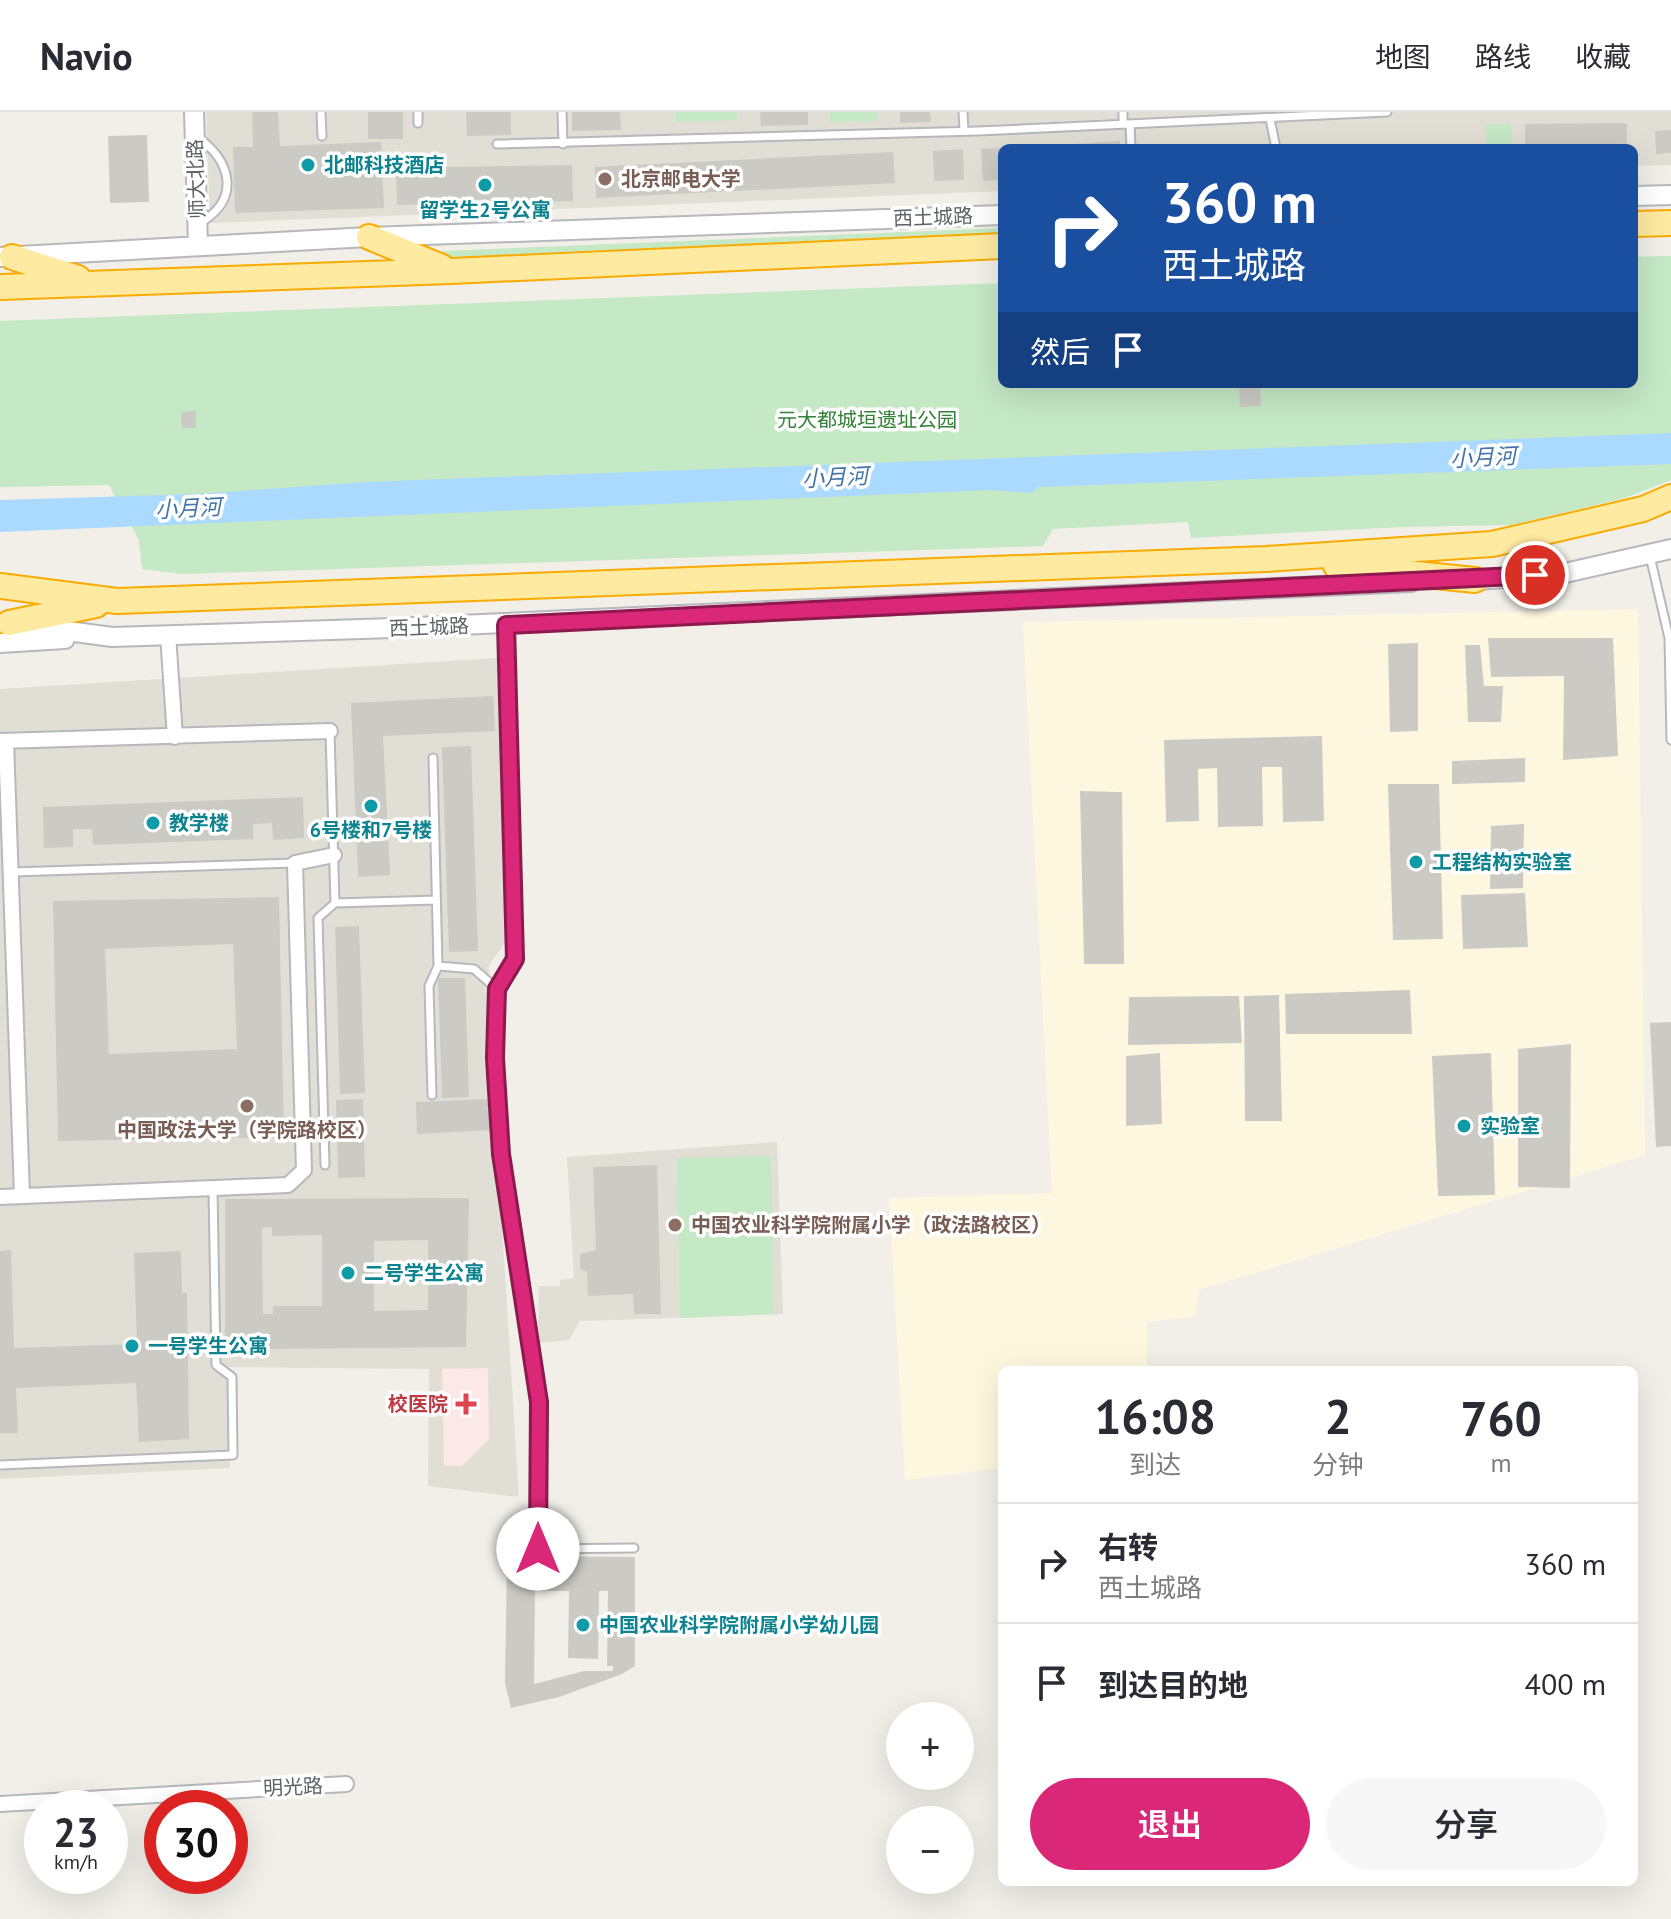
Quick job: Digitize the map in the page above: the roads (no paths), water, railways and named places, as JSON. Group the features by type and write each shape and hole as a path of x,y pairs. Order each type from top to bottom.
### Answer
{"highway":[{"path":"1638,224 1671,223"},
{"path":"369,237 451,271"},
{"name":"西土城路","path":"0,287 451,271 998,246"},
{"path":"6,257 92,283"},
{"path":"0,586 117,601 1266,559 1492,544 1643,509 1671,497"},
{"path":"1266,559 1475,580"},
{"path":"2,628 117,601"}],"street":[{"name":"师大北路","path":"194,112 198,245"},
{"path":"1638,196 1671,195"},
{"name":"西土城路","path":"6,257 369,237 998,215"},
{"name":"西土城路","path":"2,628 112,637 506,625 1475,580 1565,573 1671,549"},
{"path":"506,625 515,959 497,989 495,1058 501,1154 539,1402 538,1549"},
{"path":"168,635 175,737"},
{"path":"22,1195 13,872 3,741 330,731"},
{"path":"0,1197 288,1185 304,1170 295,863 334,855"},
{"name":"明光路","path":"0,1804 346,1784"}],"lane":[{"path":"321,112 322,136"},
{"path":"418,112 418,123"},
{"path":"562,112 563,144"},
{"path":"963,112 964,131"},
{"path":"1123,112 1130,144"},
{"path":"497,144 964,131 1387,112"},
{"path":"1270,119 1275,144"},
{"path":"194,135 214,149 226,169 226,193 217,212 198,225"},
{"path":"1650,553 1669,638 1671,740"},
{"path":"330,731 335,903"},
{"path":"432,1095 429,986 438,966 433,758"},
{"path":"13,872 295,863"},
{"path":"325,1165 318,918 335,903 436,900"},
{"path":"438,966 474,969 497,989"},
{"path":"0,1465 233,1455 232,1377 216,1365 213,1189"},
{"path":"538,1549 634,1548"}],"water":[{"name":"小月河","path":"1671,433 1671,464 1038,487 1032,493 991,490 0,532 0,500 197,494 366,482"}],"place":[{"name":"北邮科技酒店","path":"308,165"},
{"name":"北京邮电大学","path":"605,179"},
{"name":"留学生2号公寓","path":"485,185"},
{"name":"6号楼和7号楼","path":"371,806"},
{"name":"教学楼","path":"153,823"},
{"name":"工程结构实验室","path":"1416,862"},
{"name":"中国政法大学（学院路校区）","path":"247,1106"},
{"name":"实验室","path":"1464,1126"},
{"name":"中国农业科学院附属小学（政法路校区）","path":"675,1225"},
{"name":"二号学生公寓","path":"348,1273"},
{"name":"一号学生公寓","path":"132,1346"},
{"name":"校医院","path":"466,1404"},
{"name":"中国农业科学院附属小学幼儿园","path":"583,1625"}],"park label":[{"name":"元大都城垣遗址公园","path":"867,420"}]}
